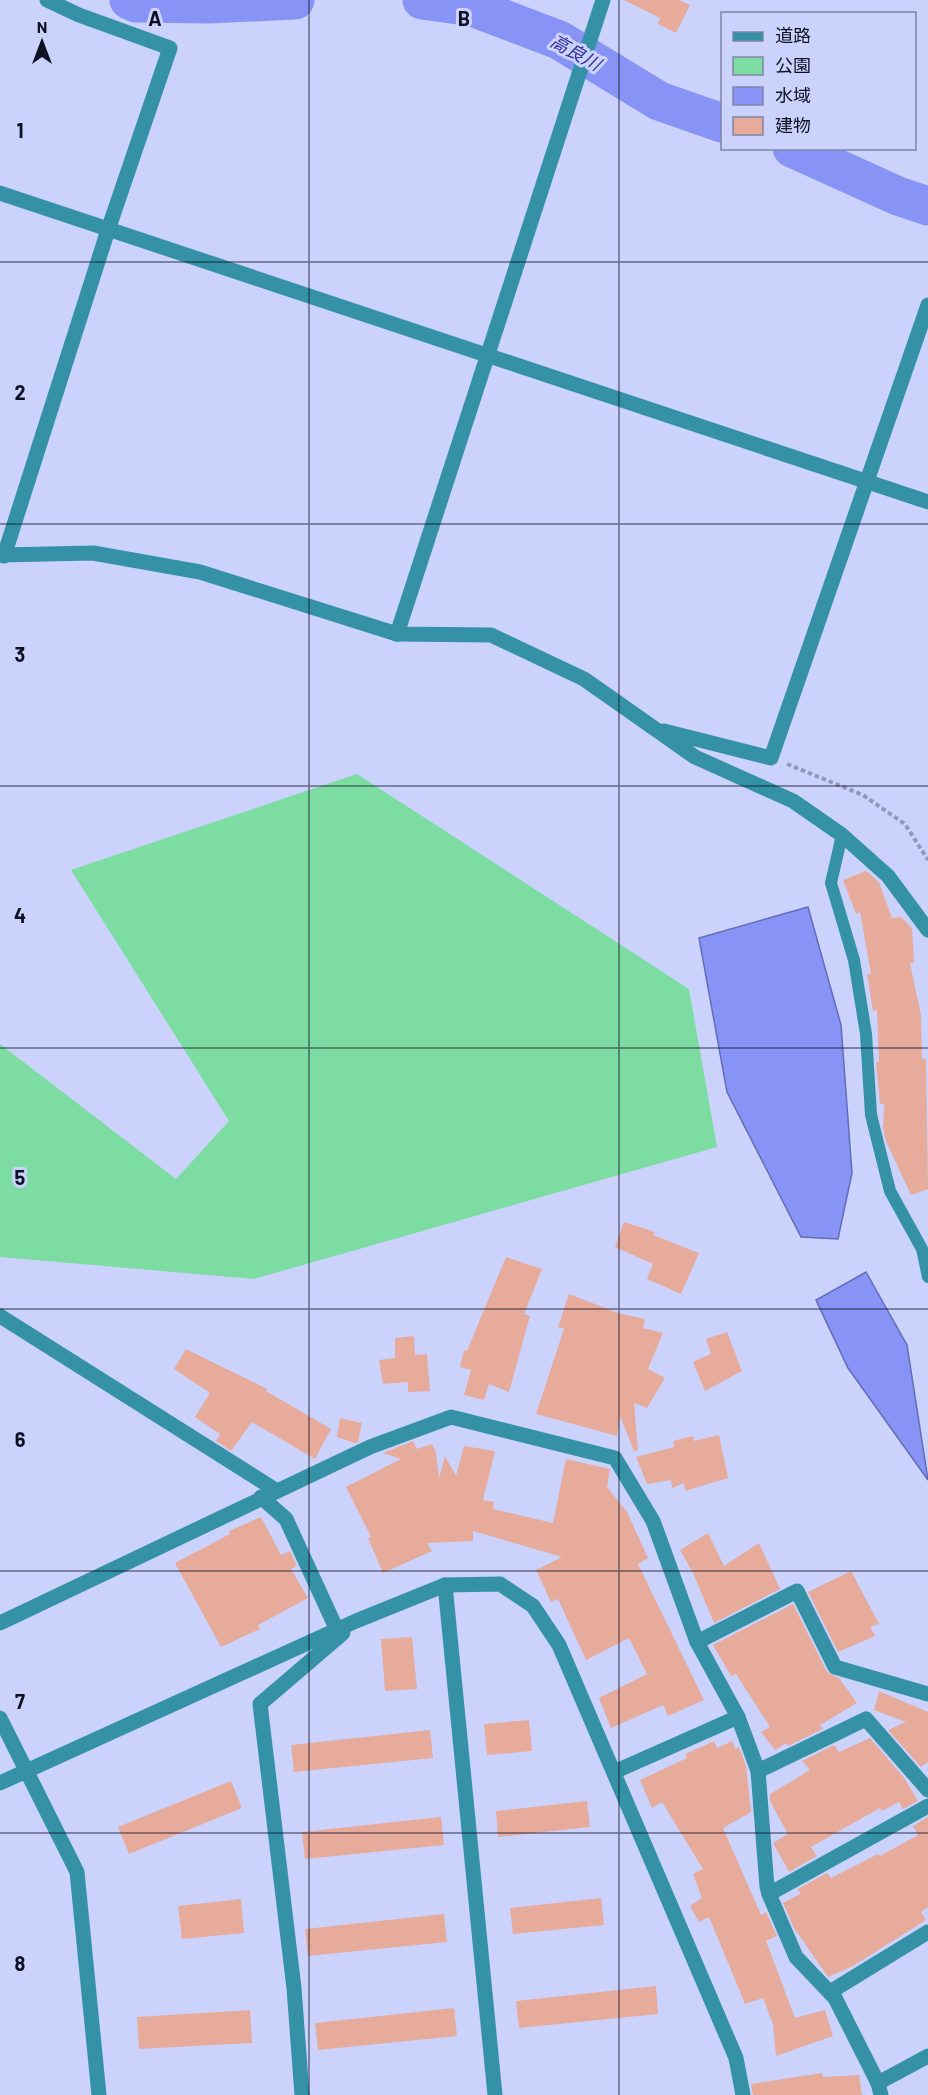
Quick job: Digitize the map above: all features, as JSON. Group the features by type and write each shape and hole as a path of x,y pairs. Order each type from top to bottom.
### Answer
{"street":[{"path":"47,0 79,15 170,48 2,556 93,553 200,572 397,634 491,635 584,679 695,757 793,801 842,835 888,876 928,930"},
{"path":"397,634 603,0"},
{"path":"0,193 928,502"},
{"path":"655,728 771,758 928,305"},
{"path":"0,1316 277,1491"},
{"path":"0,1623 370,1447 451,1417 615,1458 653,1521 697,1642 738,1717 758,1771 769,1894 796,1957 830,1992 879,2089 928,2056"},
{"path":"261,1497 286,1519 337,1630"},
{"path":"0,1783 337,1630 445,1585 500,1584 533,1606 559,1645 736,2058 743,2095"},
{"path":"445,1585 495,2095"},
{"path":"697,1642 797,1591 835,1667 928,1694"},
{"path":"302,2095 294,1988 260,1704 356,1622"},
{"path":"614,1772 738,1717"},
{"path":"0,1718 77,1872 99,2095"},
{"path":"758,1771 866,1719 928,1790"},
{"path":"769,1894 928,1806"},
{"path":"830,1992 928,1932"}],"lane":[{"path":"842,835 831,884 854,960 866,1034 871,1114 890,1191 922,1249 928,1277"}],"path":[{"path":"771,758 862,795 905,824 928,860"}],"green space":[{"path":"357,774 689,989 717,1147 254,1279 0,1257 0,1044 176,1179 229,1121 71,870"}],"water":[{"path":"808,907 841,1025 852,1173 838,1239 801,1237 727,1092 699,938"},
{"path":"866,1272 907,1345 928,1480 848,1368 816,1300"}],"building":[{"path":"624,0 679,0 690,5 676,33 658,24 660,18"},
{"path":"866,871 879,882 892,918 901,917 912,928 914,963 910,963 921,1015 922,1059 926,1059 928,1189 911,1195 886,1141 883,1128 884,1104 880,1104 876,1062 879,1062 877,1010 873,1011 867,974 871,974 860,912 856,914 843,880"},
{"path":"624,1222 655,1232 653,1235 699,1253 681,1294 647,1279 653,1264 615,1247"},
{"path":"506,1257 542,1269 524,1314 530,1316 509,1392 489,1384 484,1400 464,1395 471,1370 460,1367 464,1350 467,1351"},
{"path":"569,1294 618,1313 645,1319 643,1328 663,1333 648,1369 665,1378 647,1408 634,1403 638,1450 634,1451 620,1416 617,1436 536,1414 564,1329 558,1327"},
{"path":"727,1332 742,1371 705,1391 693,1362 711,1354 706,1339"},
{"path":"414,1336 415,1355 427,1354 430,1391 408,1392 408,1382 383,1384 379,1360 395,1358 395,1338"},
{"path":"186,1349 267,1389 266,1391 331,1429 315,1459 252,1422 231,1451 216,1441 220,1434 195,1417 210,1393 174,1369"},
{"path":"340,1418 362,1423 358,1442 337,1437"},
{"path":"719,1435 728,1478 685,1491 684,1483 672,1488 671,1480 647,1484 636,1457 674,1447 673,1441 693,1436 694,1441"},
{"path":"413,1441 417,1449 432,1444 436,1452 439,1478 445,1456 456,1476 464,1446 495,1451 483,1500 494,1502 493,1509 553,1523 566,1459 610,1469 607,1487 627,1512 648,1558 638,1564 704,1700 668,1716 663,1705 611,1728 599,1698 647,1674 629,1638 586,1660 558,1599 551,1602 536,1570 562,1557 473,1531 473,1541 427,1543 432,1551 383,1573 368,1538 371,1537 346,1487 401,1459 383,1453"},
{"path":"261,1517 281,1555 290,1551 297,1566 291,1569 308,1598 258,1625 260,1629 221,1647 175,1563 230,1534 229,1531"},
{"path":"708,1533 724,1566 759,1543 780,1589 714,1623 693,1573 680,1550"},
{"path":"851,1571 879,1624 870,1627 875,1636 838,1652 808,1592"},
{"path":"793,1604 827,1672 839,1678 857,1703 820,1725 823,1729 788,1746 786,1743 775,1750 761,1732 770,1727 736,1674 731,1676 713,1645"},
{"path":"412,1637 417,1689 385,1691 381,1639"},
{"path":"879,1691 928,1712 928,1762 921,1767 888,1730 906,1722 874,1710"},
{"path":"529,1720 532,1751 487,1755 484,1724"},
{"path":"430,1730 433,1758 294,1772 291,1745"},
{"path":"870,1738 905,1779 918,1801 903,1809 899,1802 882,1811 880,1808 811,1847 817,1856 789,1872 773,1843 788,1834 770,1801 770,1794 810,1770 802,1761 834,1745 839,1752"},
{"path":"714,1741 717,1748 732,1741 736,1749 739,1747 746,1765 751,1812 723,1828 761,1915 766,1912 777,1936 766,1941 795,2018 825,2010 833,2036 776,2056 773,2024 763,1998 745,2004 709,1917 699,1922 690,1906 702,1898 693,1874 703,1869 662,1802 652,1808 640,1780 687,1758 685,1754"},
{"path":"231,1781 242,1808 129,1854 118,1827"},
{"path":"587,1801 590,1827 498,1837 496,1811"},
{"path":"441,1817 444,1845 305,1859 302,1832"},
{"path":"928,1817 928,1907 921,1912 926,1920 853,1966 828,1977 794,1928 783,1903 800,1894 798,1889 827,1873 831,1878 878,1854 880,1856 918,1835 913,1826"},
{"path":"601,1898 604,1925 513,1934 510,1908"},
{"path":"241,1899 244,1933 182,1939 178,1906"},
{"path":"444,1914 447,1942 308,1956 305,1929"},
{"path":"656,1986 658,2014 519,2028 516,2001"},
{"path":"454,2008 457,2036 318,2050 315,2023"},
{"path":"250,2010 252,2043 139,2049 137,2017"},
{"path":"822,2073 823,2077 859,2075 862,2095 753,2095 751,2084"}],"waterway":[{"name":"高良川","path":"129,0 136,3 209,4 295,0"},
{"name":"高良川","path":"422,0 472,7 559,40 659,101 721,123"},
{"name":"高良川","path":"796,150 898,196 928,206"}]}
